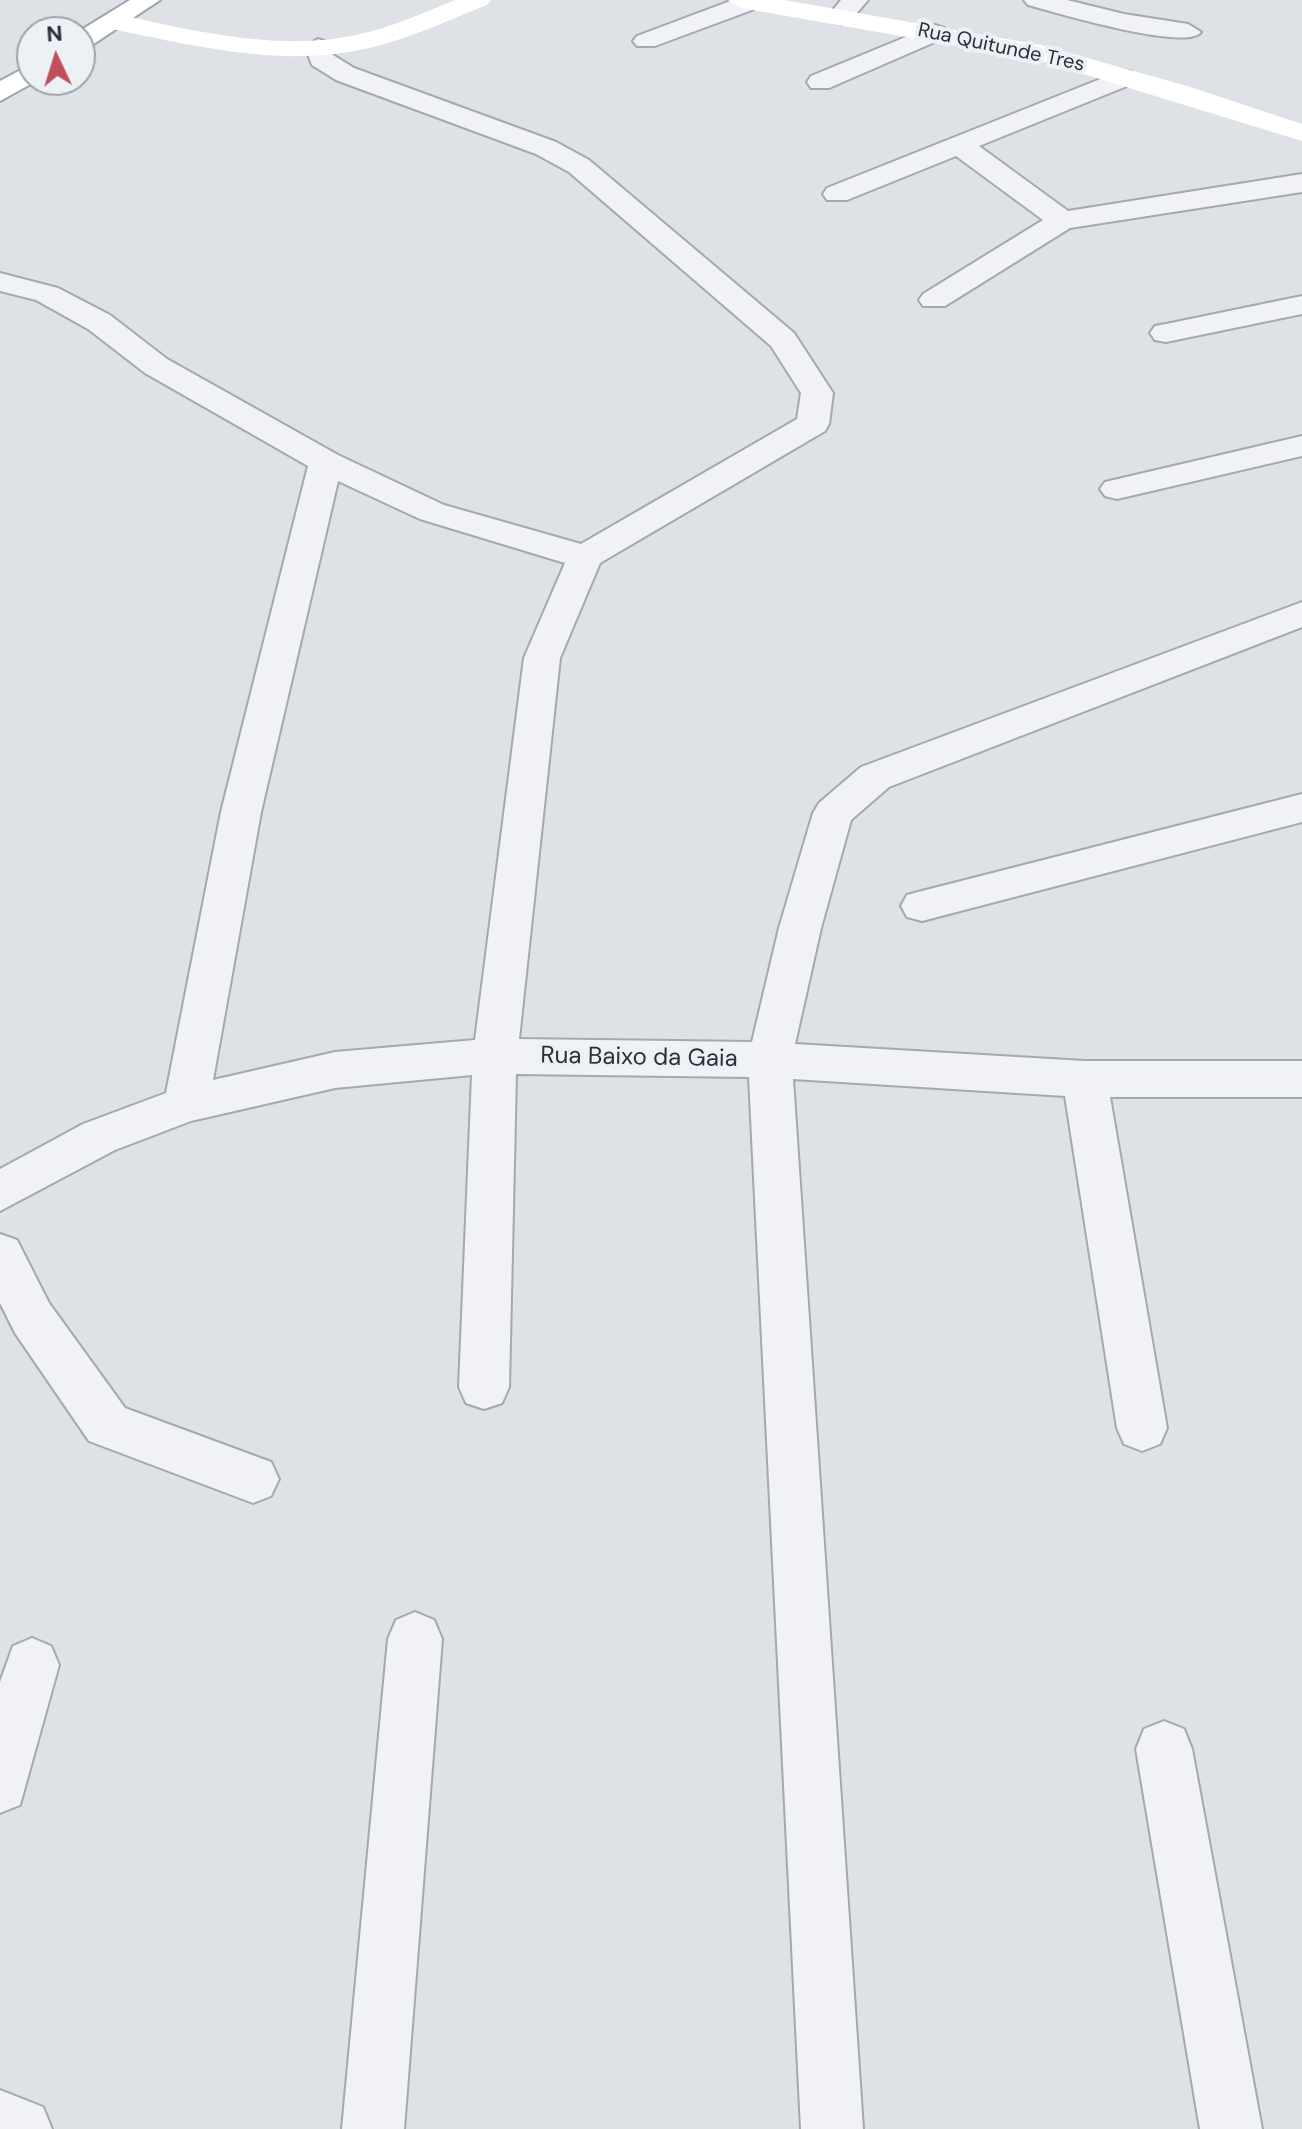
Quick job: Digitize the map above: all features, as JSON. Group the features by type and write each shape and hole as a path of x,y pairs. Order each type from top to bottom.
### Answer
{"street":[{"path":"96,32 147,0"},
{"path":"112,21 209,41 318,47 354,43 394,32 478,0"},
{"path":"1037,0 1124,22 1188,32"},
{"path":"1090,67 1140,0"},
{"path":"646,41 746,1"},
{"name":"Rua Quitunde Tres","path":"746,1 848,8 935,33 1041,53 1178,92 1302,133"},
{"path":"820,82 935,33"},
{"path":"318,47 321,59 345,74 546,148 579,166 783,340 817,393 813,424 585,557 542,658 495,1056 484,1387"},
{"path":"837,194 1123,78"},
{"path":"959,145 1062,221"},
{"path":"934,300 1062,221 1302,183"},
{"path":"0,282 47,294 99,322 156,366 326,462 432,512 585,557"},
{"path":"1166,333 1302,305"},
{"path":"1117,489 1302,446"},
{"path":"186,1104 241,812 326,462"},
{"path":"832,2129 770,1060 800,928 833,813 875,777 1302,614"},
{"path":"922,906 1302,808"},
{"name":"Rua Baixo da Gaia","path":"0,1192 99,1137 186,1104 335,1070 495,1056 770,1060 1085,1079 1302,1079"},
{"path":"1085,1079 1142,1428"},
{"path":"0,1254 32,1318 107,1425 253,1479"},
{"path":"373,2129 415,1639"},
{"path":"0,1785 32,1665"},
{"path":"1164,1749 1231,2129"},
{"path":"0,2121 21,2129"}]}
